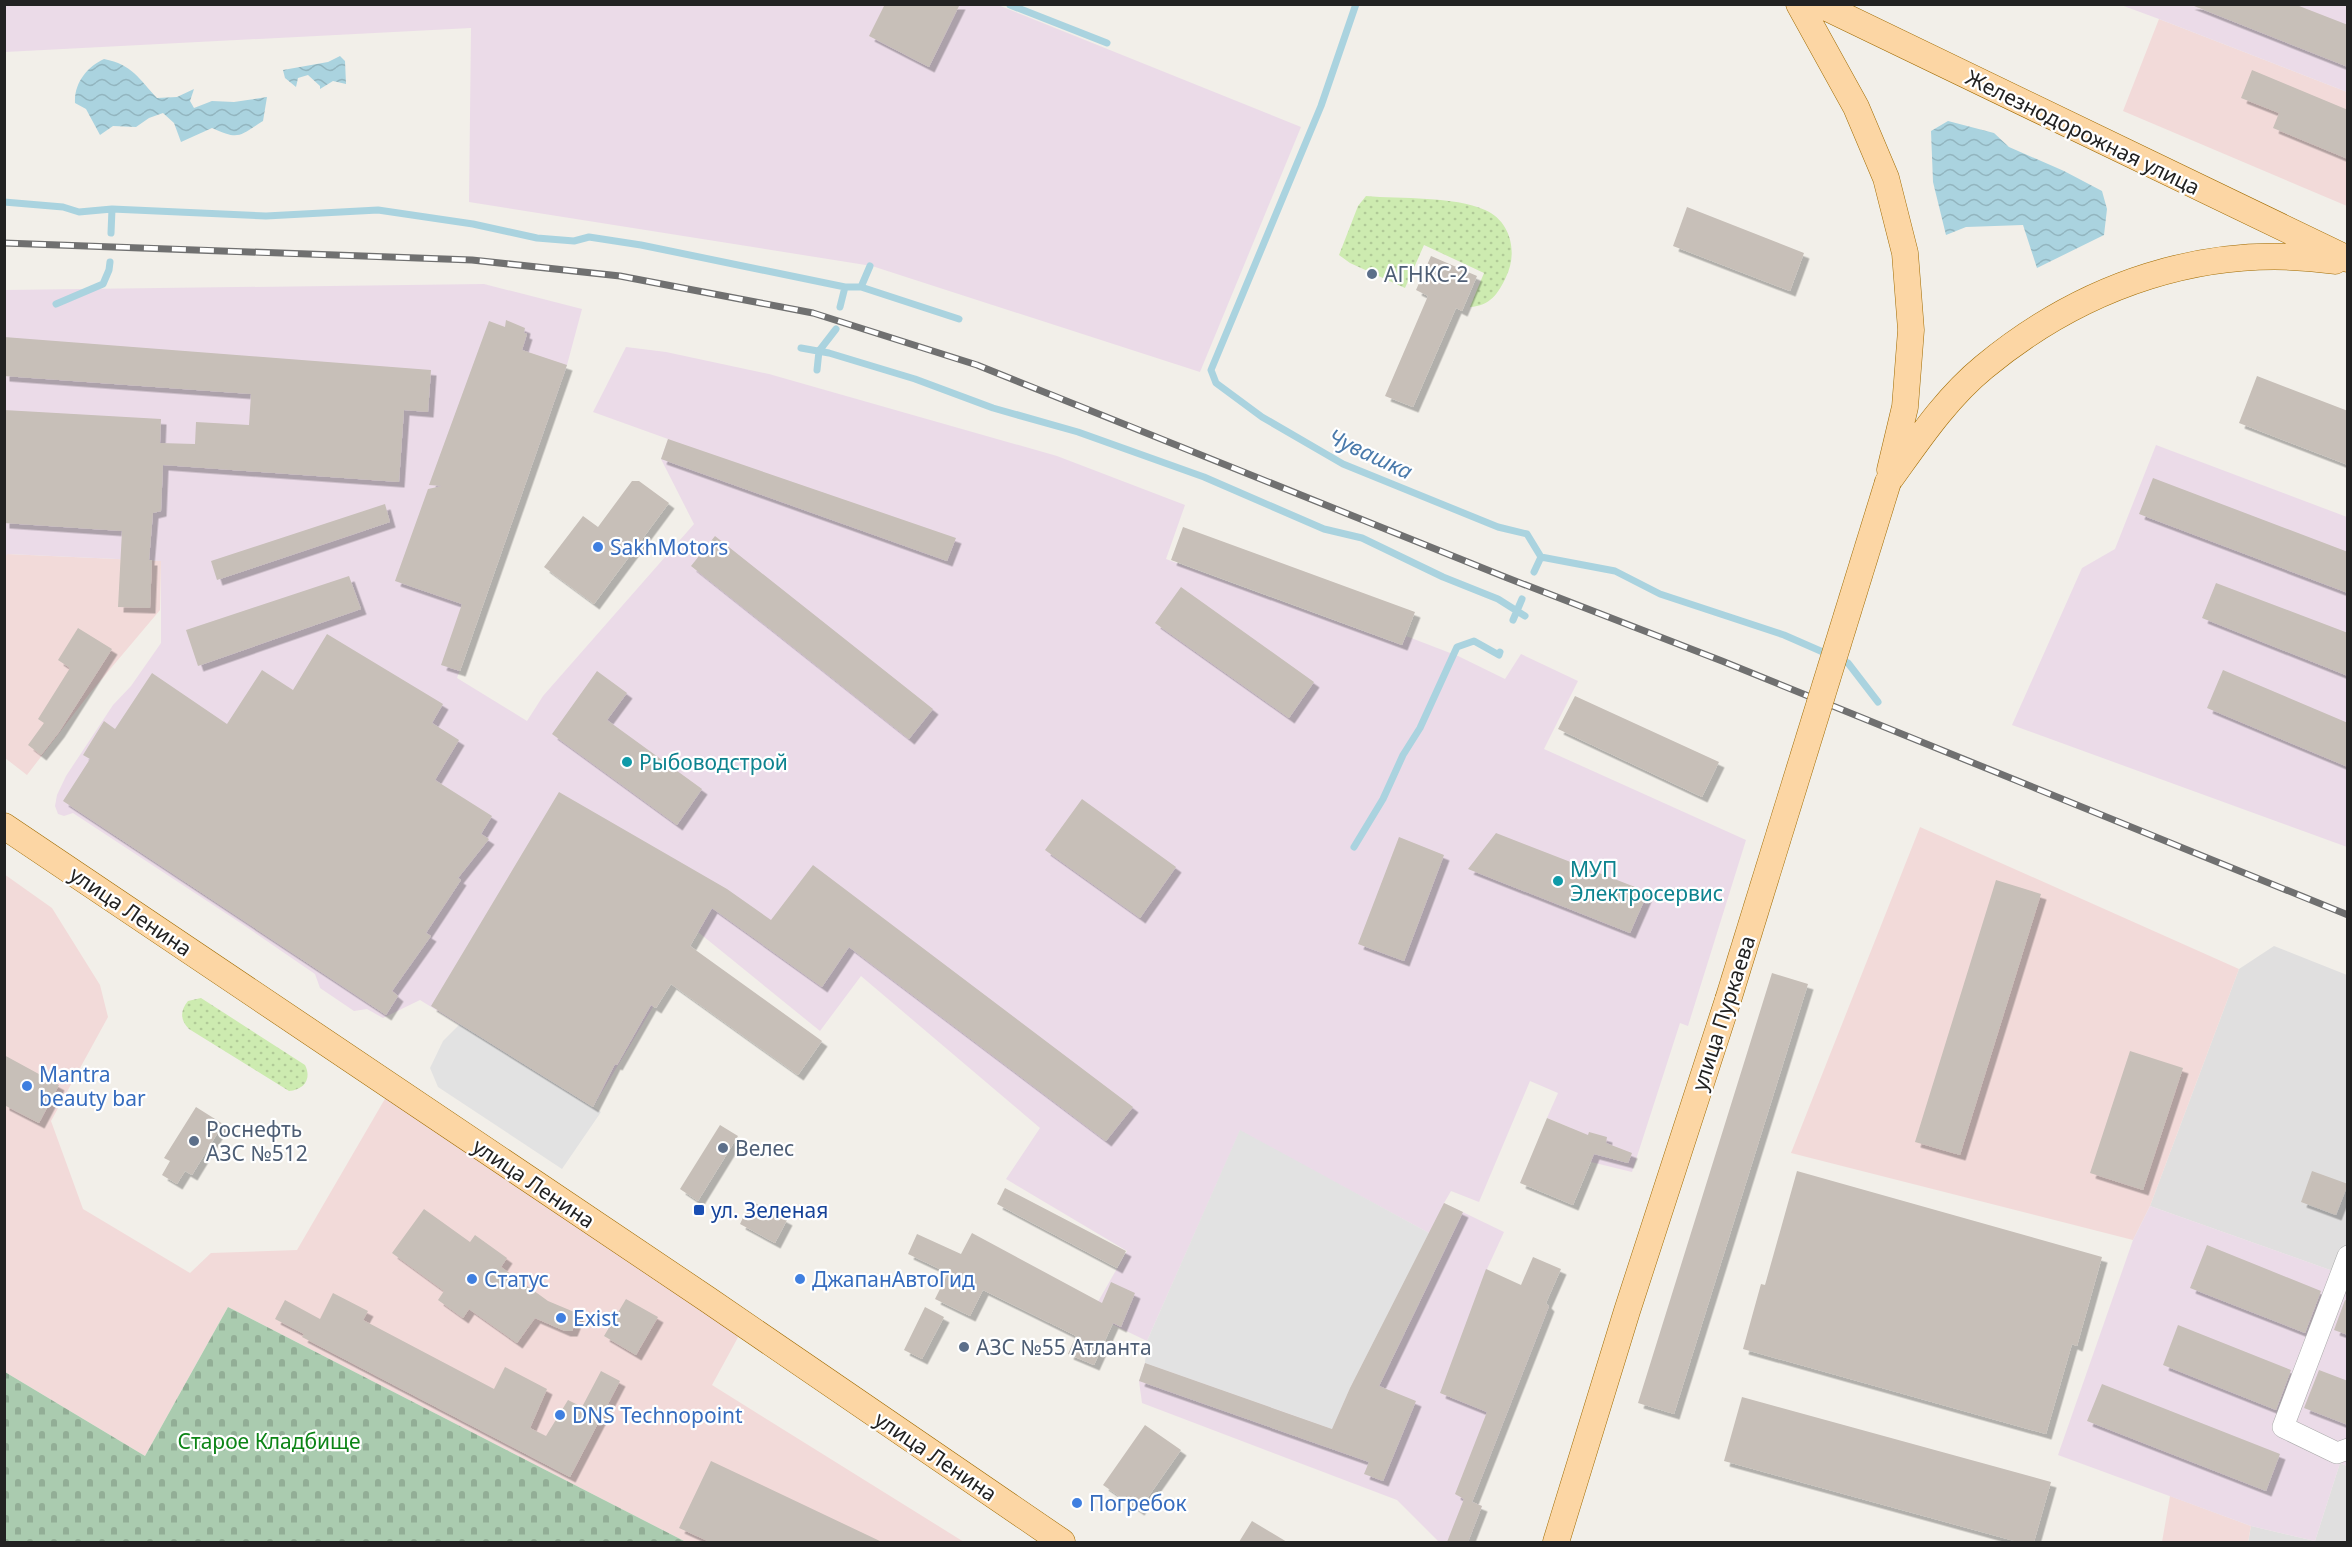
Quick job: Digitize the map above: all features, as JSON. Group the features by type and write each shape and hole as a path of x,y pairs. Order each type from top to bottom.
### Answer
{"main road":[{"path":"1799,4 1856,107 1886,178 1905,253 1910,341 1905,407 1888,482"},
{"name":"Железнодорожная улица","path":"1819,4 2348,261"},
{"path":"1888,482 1931,421 1983,368 2043,324 2110,289 2181,266 2240,257 2300,256 2348,261"},
{"name":"улица Пуркаева","path":"1556,1542 1627,1311 1728,1000 1888,482"},
{"name":"улица Ленина","path":"4,826 1062,1542"}],"street":[{"path":"2348,1256 2283,1428 2337,1453 2348,1449"}],"shaded area":[{"path":"4,5 998,5 1301,127 1200,372 872,266 469,202 471,28 5,52"},
{"path":"2121,5 2347,5 2347,92 2159,19"},
{"path":"2159,19 2347,92 2347,206 2123,111"},
{"path":"484,284 582,309 567,365 457,678 527,721 543,696 694,524 661,459 668,439 593,412 626,347 666,352 769,374 1057,456 1185,505 1166,559 1402,645 1406,636 1458,656 1505,679 1521,654 1578,681 1544,749 1746,840 1688,1026 1680,1023 1632,1172 1591,1162 1562,1150 1571,1128 1547,1118 1558,1093 1530,1081 1479,1202 1451,1191 1444,1203 1504,1232 1487,1269 1549,1306 1472,1502 1482,1506 1468,1542 1439,1542 1397,1500 1142,1403 1139,1381 1145,1363 1332,1429 1350,1388 1429,1233 1240,1131 1147,1341 1091,1314 1127,1251 1006,1179 1040,1128 861,976 820,1031 698,932 593,1107 420,1000 383,1018 367,1009 354,1011 320,988 315,974 242,924 73,813 64,816 58,814 55,806 57,795 66,776 113,705 131,686 161,643 161,561 8,554 5,556 5,290"},
{"path":"2156,445 2347,517 2347,847 2012,725 2082,568 2115,549"},
{"path":"7,554 161,561 160,610 90,693 27,775 5,758 5,556"},
{"path":"1920,827 2239,969 2150,1206 2133,1240 1791,1153"},
{"path":"4,874 52,908 100,985 108,1017 51,1121 83,1209 190,1273 211,1253 297,1250 393,1085 748,1319 712,1385 964,1542 686,1542 228,1307 145,1456 5,1372"},
{"path":"2274,946 2347,975 2347,1276 2150,1206 2239,969"},
{"path":"460,1024 601,1112 562,1169 438,1087 430,1068 443,1041"},
{"path":"1240,1130 1429,1233 1350,1388 1332,1429 1145,1363 1147,1341"},
{"path":"2150,1206 2347,1276 2347,1466 2340,1463 2315,1541 2251,1526 2058,1455 2133,1240"},
{"path":"2340,1463 2347,1466 2347,1542 2248,1542 2251,1526 2315,1541"},
{"path":"2170,1496 2251,1526 2248,1542 2162,1542"}],"green space":[{"path":"1366,196 1458,202 1494,215 1506,230 1511,248 1510,268 1496,294 1488,302 1470,307 1484,273 1424,245 1405,288 1350,263 1339,255 1358,206"},
{"path":"201,998 305,1065 308,1075 305,1083 289,1091 189,1029 182,1015 184,1008 188,1001"},
{"name":"Старое Кладбище","path":"228,1307 686,1542 5,1542 5,1372 145,1456"}],"water":[{"path":"340,56 345,61 346,84 333,81 320,89 320,86 308,75 298,78 296,87 285,78 283,70 328,62"},
{"path":"104,59 129,69 157,98 177,97 194,89 190,101 194,108 212,101 234,102 267,97 263,121 238,135 212,128 181,142 174,123 163,113 149,118 136,127 113,126 100,135 86,109 75,103 75,96 83,76 92,66"},
{"path":"1948,121 1994,133 2009,147 2064,171 2102,191 2107,209 2104,235 2037,268 2023,225 1966,227 1946,235 1933,182 1931,131"}],"building":[{"path":"885,4 960,4 929,67 869,36"},
{"path":"2189,4 2294,4 2348,25 2348,67"},
{"path":"2252,70 2348,110 2348,159 2273,128 2279,113 2241,98"},
{"path":"1687,207 1804,253 1790,291 1673,246"},
{"path":"1431,256 1477,276 1462,311 1456,308 1413,407 1385,396 1428,296 1416,290"},
{"path":"506,320 525,328 524,333 527,334 522,350 567,365 460,671 441,665 462,604 395,581 428,489 442,486 429,485 489,321 505,327"},
{"path":"4,337 431,370 428,412 404,410 399,482 163,465 161,511 153,513 149,560 152,560 150,608 118,607 122,531 4,523 4,410 161,419 160,443 195,444 196,422 249,425 251,394 4,376"},
{"path":"2257,376 2348,411 2348,465 2239,423"},
{"path":"668,439 956,538 947,561 661,459"},
{"path":"2153,478 2348,552 2348,593 2139,514"},
{"name":"SakhMotors","path":"632,481 639,481 669,503 594,604 544,567 583,516 598,527"},
{"path":"385,504 390,522 217,580 211,561"},
{"path":"1183,527 1415,612 1402,645 1171,560"},
{"path":"715,536 933,709 909,739 691,566"},
{"path":"349,576 361,609 198,666 186,630"},
{"path":"2216,583 2348,633 2348,676 2202,618"},
{"path":"1181,587 1314,682 1289,718 1155,623"},
{"path":"78,628 112,649 59,732 41,755 28,745 44,723 38,719 70,668 58,660"},
{"path":"327,634 443,704 432,723 459,740 435,780 492,816 481,834 489,839 458,878 461,880 426,933 431,936 392,991 398,996 386,1015 63,801 90,759 83,755 104,721 115,729 152,673 227,724 262,670 293,690"},
{"path":"2223,670 2348,723 2348,767 2207,708"},
{"name":"Рыбоводстрой","path":"597,671 627,693 607,720 702,789 677,825 552,734"},
{"path":"1575,696 1719,762 1702,797 1558,729"},
{"path":"559,792 727,889 771,920 813,865 1133,1107 1106,1141 849,947 822,987 712,908 690,946 822,1041 798,1075 671,984 656,1008 651,1005 617,1065 615,1064 593,1107 431,1006"},
{"path":"1082,799 1176,867 1140,918 1045,850"},
{"name":"МУП Электросервис","path":"1496,833 1648,892 1630,933 1468,869"},
{"path":"1399,837 1444,855 1404,961 1358,944"},
{"path":"1996,880 2041,894 1960,1155 1915,1142"},
{"path":"1772,973 1808,984 1674,1414 1638,1403"},
{"path":"2130,1051 2183,1068 2143,1190 2090,1173"},
{"path":"4,1055 59,1085 39,1123 4,1105"},
{"name":"Роснефть АЗС №512","path":"196,1107 223,1124 192,1175 185,1171 177,1184 162,1175 170,1161 164,1158"},
{"path":"1547,1118 1588,1135 1589,1132 1607,1137 1606,1143 1632,1153 1628,1163 1594,1154 1573,1205 1520,1183"},
{"path":"720,1125 738,1136 698,1201 680,1189"},
{"path":"1797,1171 2102,1257 2077,1346 2072,1344 2046,1434 1743,1349 1761,1284 1765,1285"},
{"path":"2312,1171 2348,1184 2336,1215 2301,1202"},
{"path":"1005,1188 1126,1251 1117,1268 997,1204"},
{"path":"751,1201 787,1220 775,1243 740,1224"},
{"path":"1444,1203 1463,1212 1379,1386 1416,1401 1383,1481 1364,1474 1369,1462 1139,1381 1145,1363 1332,1429 1350,1388"},
{"name":"Статус","path":"424,1209 470,1242 475,1235 507,1258 501,1267 548,1301 579,1314 572,1331 565,1331 535,1318 517,1343 469,1309 463,1318 438,1300 444,1291 392,1253"},
{"path":"972,1233 1102,1303 1111,1282 1135,1293 1121,1327 1113,1323 1094,1365 1068,1354 1076,1336 983,1290 970,1316 935,1299 948,1273 908,1254 917,1234 961,1254"},
{"path":"2207,1245 2321,1291 2305,1333 2190,1288"},
{"path":"1533,1257 1561,1269 1546,1303 1549,1306 1472,1502 1482,1506 1468,1542 1447,1542 1464,1499 1455,1494 1487,1412 1440,1393 1486,1269 1521,1285"},
{"path":"333,1293 368,1311 363,1320 494,1389 505,1367 547,1389 530,1428 546,1436 568,1400 582,1407 601,1371 620,1381 570,1477 302,1337 304,1334 275,1319 285,1300 320,1319"},
{"path":"626,1299 658,1317 636,1355 604,1336"},
{"path":"2345,1300 2348,1301 2348,1335 2334,1330"},
{"path":"925,1307 944,1317 922,1359 904,1350"},
{"path":"2178,1325 2291,1370 2276,1410 2163,1365"},
{"path":"2319,1370 2348,1381 2348,1425 2304,1408"},
{"path":"2102,1384 2280,1454 2266,1491 2087,1421"},
{"path":"1742,1397 2051,1482 2034,1542 2018,1542 1724,1461"},
{"path":"1145,1425 1181,1450 1139,1510 1103,1485"},
{"path":"711,1461 882,1542 710,1542 679,1528"},
{"path":"1252,1521 1287,1542 1239,1542"}],"waterway":[{"name":"Чувашка","path":"1356,4 1321,106 1211,370 1216,383 1262,417 1343,464 1498,527 1527,534 1541,557 1615,571 1660,594 1784,635 1848,663 1878,702"},
{"path":"1010,5 1107,43"},
{"path":"4,202 63,207 79,212 112,209 266,216 378,210 473,224 537,238 574,241 589,237 641,245 845,287 861,287 870,266"},
{"path":"111,233 112,209"},
{"path":"56,304 103,284 110,262"},
{"path":"840,307 845,287"},
{"path":"861,287 959,319"},
{"path":"817,370 819,351 836,329"},
{"path":"801,348 829,353 915,379 993,408 1078,432 1204,477 1324,529 1362,538 1443,577 1498,599 1525,616"},
{"path":"1534,572 1541,557"},
{"path":"1513,620 1522,599"},
{"path":"1354,847 1383,799 1403,755 1420,728 1457,647 1474,641 1499,655 1500,652"}],"railway":[{"path":"4,243 472,260 620,276 813,313 977,365 1505,577 1722,661 2348,915"}],"place":[{"name":"АГНКС-2","path":"1372,274"},
{"name":"SakhMotors","path":"598,547"},
{"name":"Рыбоводстрой","path":"627,762"},
{"name":"МУП Электросервис","path":"1558,881"},
{"name":"Mantra beauty bar","path":"27,1086"},
{"name":"Роснефть АЗС №512","path":"194,1141"},
{"name":"Велес","path":"723,1148"},
{"name":"ул. Зеленая","path":"699,1210"},
{"name":"Статус","path":"472,1279"},
{"name":"ДжапанАвтоГид","path":"800,1279"},
{"name":"Exist","path":"561,1318"},
{"name":"АЗС №55 Атланта","path":"964,1347"},
{"name":"DNS Technopoint","path":"560,1415"},
{"name":"Погребок","path":"1077,1503"}]}
